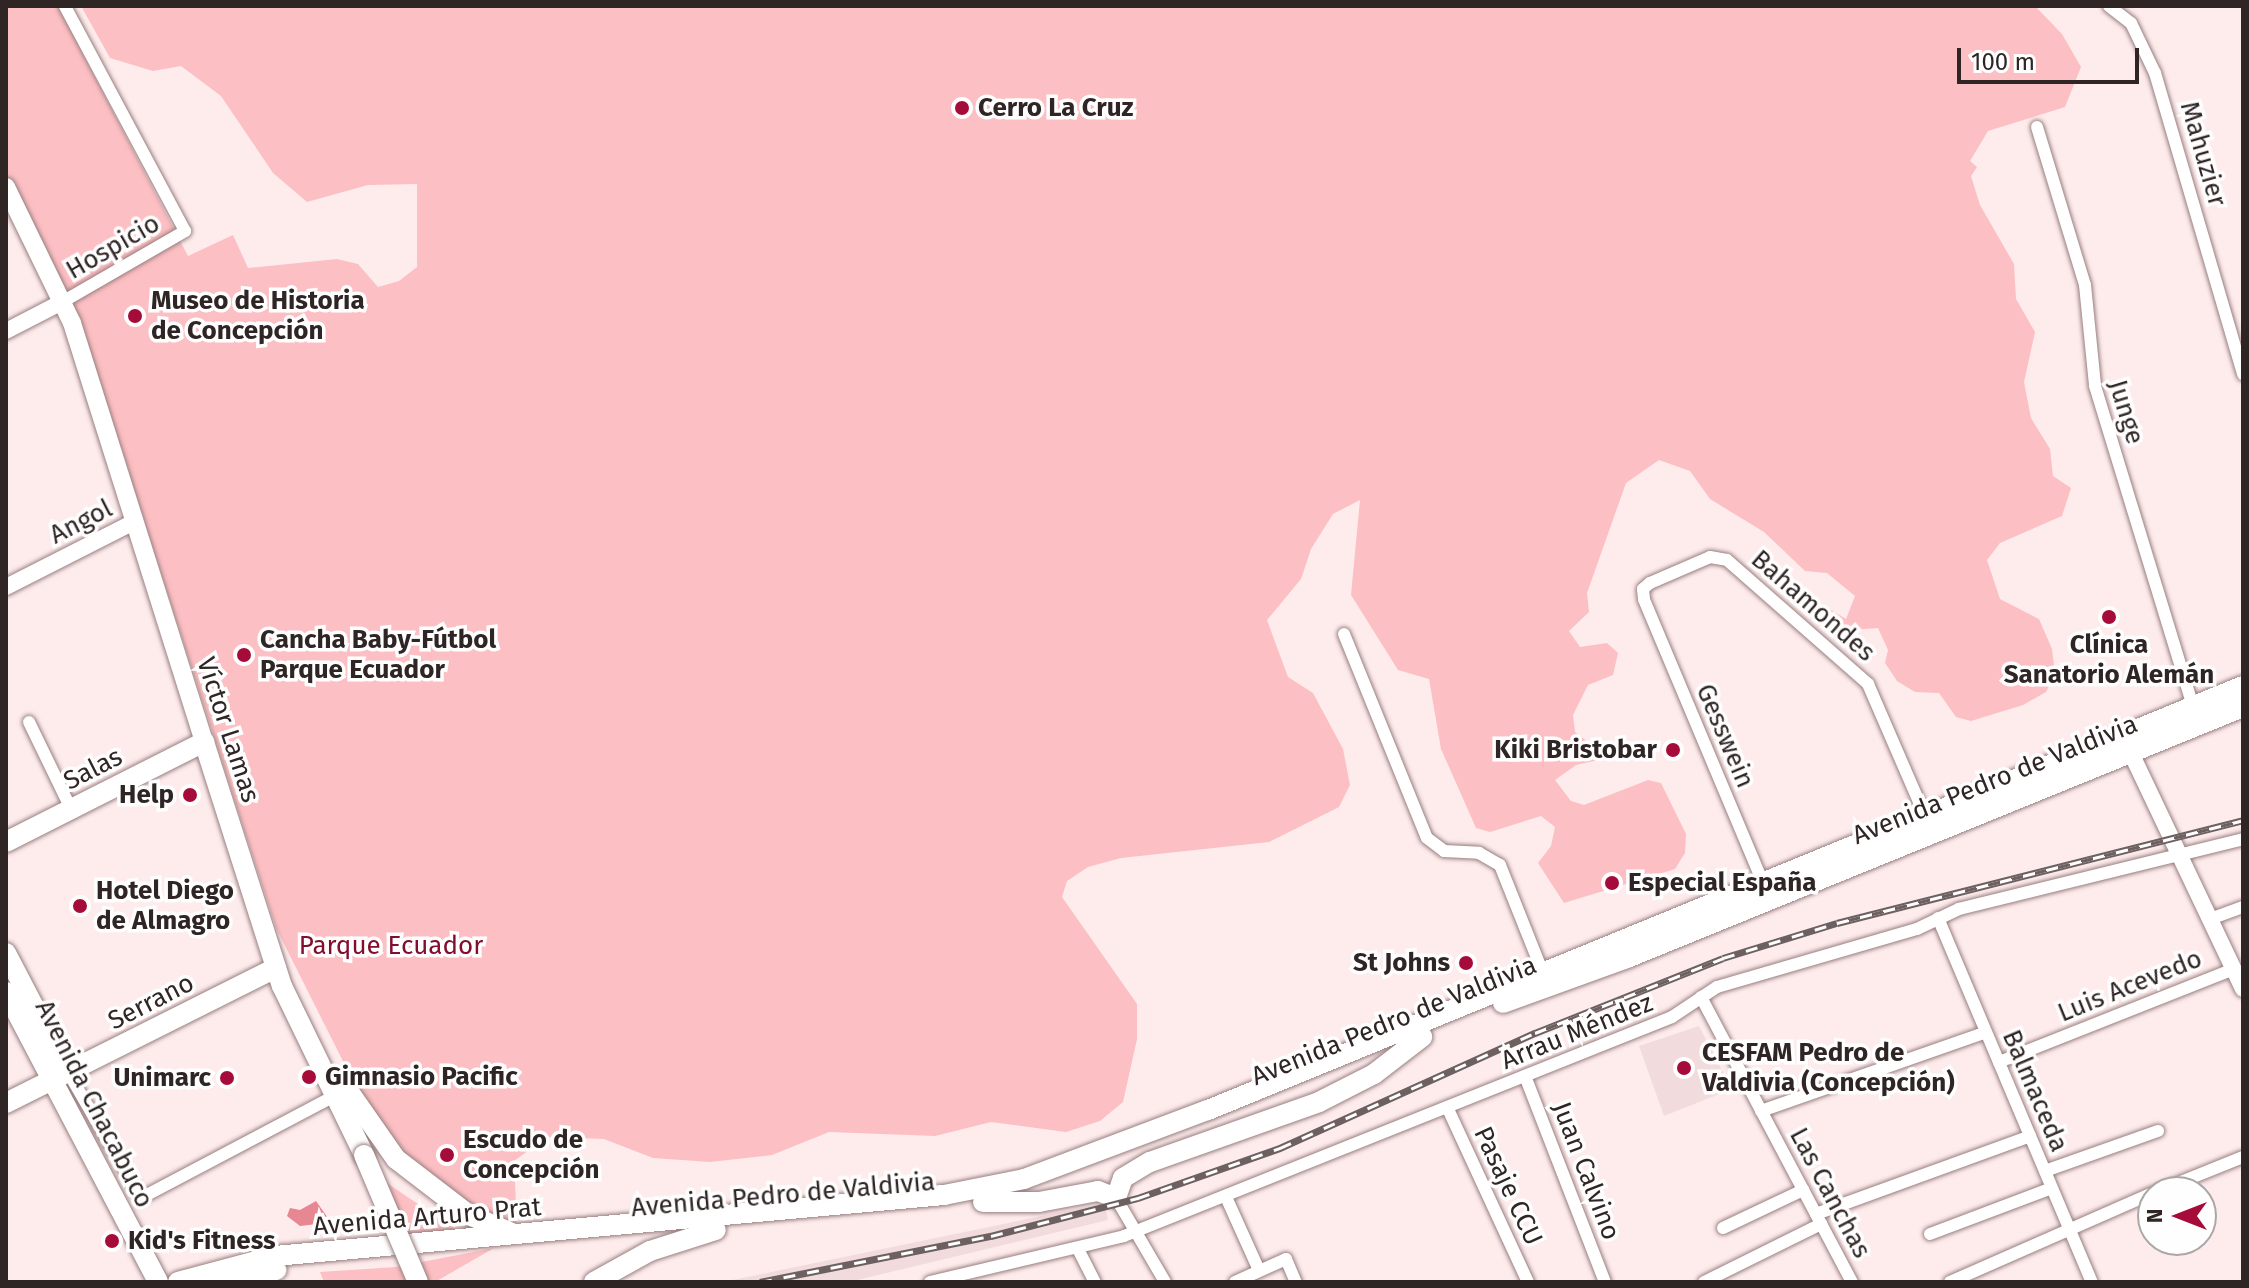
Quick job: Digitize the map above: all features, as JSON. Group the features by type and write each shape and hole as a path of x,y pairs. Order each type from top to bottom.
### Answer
{"main road":[{"name":"Víctor Lamas","path":"6,187 64,301 276,968 364,1155 418,1282"},
{"name":"Avenida Pedro de Valdivia","path":"635,1224 944,1195 1000,1185 1348,1060 1422,1037 1767,890 1925,816 2243,686"},
{"path":"2193,706 2210,721"},
{"name":"Avenida Pedro de Valdivia","path":"525,1240 716,1230 983,1202 1043,1186 1213,1123 1543,973 2131,753 2243,707"},
{"path":"2112,740 2131,753 2139,728"},
{"name":"Salas","path":"6,842 204,742"},
{"name":"Avenida Chacabuco","path":"6,953 60,1076 158,1282"},
{"path":"276,968 389,1151 469,1215 525,1240"},
{"name":"Serrano","path":"6,1103 276,968"},
{"name":"Avenida Chacabuco","path":"6,992 60,1076"},
{"path":"983,1202 1039,1202 1098,1191 1116,1198 1123,1178 1161,1157 1296,1111 1341,1092 1389,1064 1422,1037"},
{"path":"1341,1092 1348,1060"},
{"path":"1213,1123 1296,1111"},
{"name":"Avenida Arturo Prat","path":"230,1282 303,1266 635,1224"},
{"path":"594,1282 650,1251 716,1230"},
{"name":"Avenida Arturo Prat","path":"178,1282 275,1256 525,1240"}],"street":[{"name":"Hospicio","path":"64,301 185,231 65,6"},
{"name":"Mahuzier","path":"2109,6 2131,23 2158,81 2243,374"},
{"name":"Junge","path":"2037,127 2085,285 2095,386 2193,706"},
{"path":"6,331 64,301"},
{"name":"Angol","path":"6,587 134,522"},
{"name":"Bahamondes","path":"1643,589 1710,557 1727,560 1868,684 1925,816"},
{"name":"Gesswein","path":"1643,589 1767,890"},
{"path":"1344,634 1427,838 1444,851 1479,853 1500,865 1543,973"},
{"path":"29,722 71,809"},
{"path":"2131,753 2243,989"},
{"name":"Arrau Méndez","path":"930,1282 979,1277 1136,1231 1672,1017 1717,987 1917,929 1938,918 2243,839"},
{"path":"2210,919 2243,907"},
{"name":"Balmaceda","path":"1938,918 2092,1282"},
{"name":"Luis Acevedo","path":"1999,1062 2234,969"},
{"name":"Las Canchas","path":"1701,997 1852,1282"},
{"path":"1761,1111 1986,1032"},
{"name":"Avenida Chacabuco","path":"60,1076 141,1198 336,1095"},
{"name":"Juan Calvino","path":"1525,1076 1605,1282"},
{"name":"Pasaje CCU","path":"1448,1109 1528,1282"},
{"path":"2045,1171 2158,1131"},
{"path":"1704,1282 1818,1219 2030,1136"},
{"path":"2197,1176 2243,1157"},
{"path":"1930,1234 2052,1188"},
{"path":"1723,1228 1803,1190"},
{"path":"1226,1197 1259,1270"},
{"path":"1116,1198 1165,1282"},
{"path":"1950,1282 2137,1201"},
{"path":"1078,1249 1095,1282"},
{"path":"1235,1282 1286,1259 1296,1282"}],"shaded area":[{"name":"CESFAM Pedro de Valdivia (Concepción)","path":"1699,1026 1732,1089 1664,1116 1639,1046"},
{"path":"316,1201 328,1218 326,1223 300,1226 287,1216 290,1208 300,1210"},
{"path":"1095,1205 1106,1210 1108,1220 849,1282 723,1282"}],"green space":[{"name":"Parque Ecuador","path":"6,6 58,6 188,256 233,235 248,268 337,259 358,264 378,287 399,281 417,267 417,184 368,185 307,202 273,173 221,96 181,66 153,71 110,58 81,6 2035,6 2062,34 2081,67 2065,107 1988,131 1970,161 1977,167 1971,176 1980,205 2014,264 2016,299 2035,332 2024,382 2031,418 2050,449 2053,476 2071,488 2062,516 2000,543 1987,560 2000,599 2039,619 2052,649 2055,674 2046,692 2023,705 1971,721 1956,717 1939,693 1915,692 1897,681 1885,663 1888,650 1878,628 1825,632 1815,615 1825,606 1846,619 1855,596 1827,573 1805,571 1764,532 1710,499 1690,471 1659,460 1626,483 1587,593 1589,612 1569,631 1580,647 1607,643 1618,653 1613,675 1588,685 1573,715 1575,732 1588,742 1612,741 1618,748 1612,757 1576,765 1555,780 1571,801 1584,805 1648,780 1661,783 1686,834 1685,853 1675,869 1564,903 1538,863 1551,846 1555,827 1541,816 1490,832 1476,828 1441,749 1429,679 1398,670 1351,595 1360,500 1333,514 1311,549 1301,579 1267,620 1288,677 1313,693 1343,749 1350,785 1339,807 1269,842 1121,858 1088,867 1067,881 1062,897 1137,1004 1137,1039 1123,1102 1100,1121 1066,1132 991,1122 935,1136 829,1132 772,1155 710,1162 653,1158 604,1139 547,1137 514,1161 517,1226 491,1219 420,1174 362,1099 276,928 79,320 6,174"},
{"path":"384,1181 465,1236 411,1240"},
{"path":"494,1248 435,1282 324,1282 320,1272 396,1267"}],"railway":[{"path":"760,1282 991,1236 1138,1198 1280,1148 1535,1033 1723,958 1837,923 2243,820"}],"place":[{"name":"Cerro La Cruz","path":"962,108"},
{"name":"Museo de Historia de Concepción","path":"135,316"},
{"name":"Clínica Sanatorio Alemán","path":"2109,617"},
{"name":"Cancha Baby-Fútbol Parque Ecuador","path":"244,655"},
{"name":"Kiki Bristobar","path":"1673,750"},
{"name":"Help","path":"190,795"},
{"name":"Especial España","path":"1612,883"},
{"name":"Hotel Diego de Almagro","path":"80,906"},
{"name":"St Johns","path":"1466,963"},
{"name":"CESFAM Pedro de Valdivia (Concepción)","path":"1684,1068"},
{"name":"Gimnasio Pacific","path":"309,1077"},
{"name":"Unimarc","path":"227,1078"},
{"name":"Escudo de Concepción","path":"447,1155"},
{"name":"Kid's Fitness","path":"112,1241"}]}
